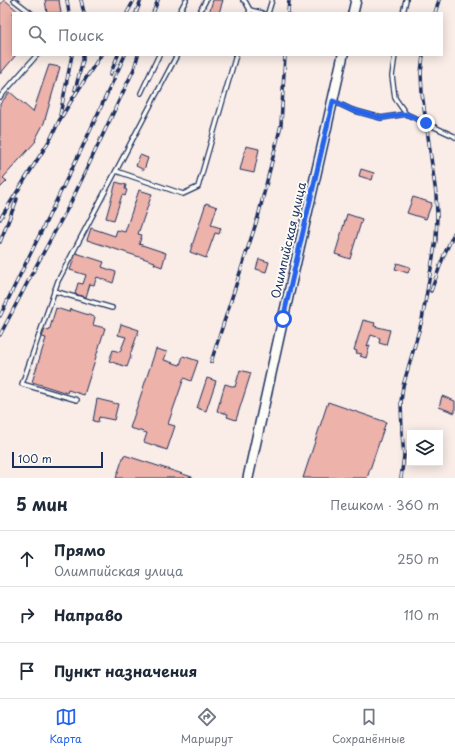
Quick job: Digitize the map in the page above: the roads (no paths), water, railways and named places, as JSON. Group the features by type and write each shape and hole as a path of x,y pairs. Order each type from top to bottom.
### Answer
{"street":[{"path":"353,12 356,0"},
{"name":"Олимпийская улица","path":"248,478 343,56"}],"lane":[{"path":"14,0 31,12"},
{"path":"180,12 186,0"},
{"path":"200,12 206,0"},
{"path":"243,0 245,1 249,11"},
{"path":"268,12 272,0"},
{"path":"403,12 406,0"},
{"path":"0,97 36,56"},
{"path":"141,93 159,56"},
{"path":"77,400 22,384 58,281 176,56"},
{"path":"116,171 183,194 198,187 236,56"},
{"path":"395,56 392,76 395,98 406,114 455,137"},
{"path":"333,101 352,110 381,118 406,114"},
{"path":"54,292 112,308"}],"railway":[{"path":"67,0 69,12"},
{"path":"81,0 84,12"},
{"path":"128,12 134,0"},
{"path":"136,12 141,0"},
{"path":"153,12 158,0"},
{"path":"288,12 289,0"},
{"path":"435,12 439,0"},
{"path":"60,115 72,56"},
{"path":"75,90 83,56"},
{"path":"0,219 51,138 73,98 100,56"},
{"path":"110,75 118,56"},
{"path":"0,316 82,148 125,56"},
{"path":"0,335 71,202 134,69 138,56"},
{"path":"211,362 258,217 281,125 285,56"},
{"path":"401,478 404,456 401,402 403,386 422,320 436,240 436,194 422,93 421,73 423,56"},
{"path":"0,242 17,199"},
{"path":"431,291 444,255 455,231"}]}
